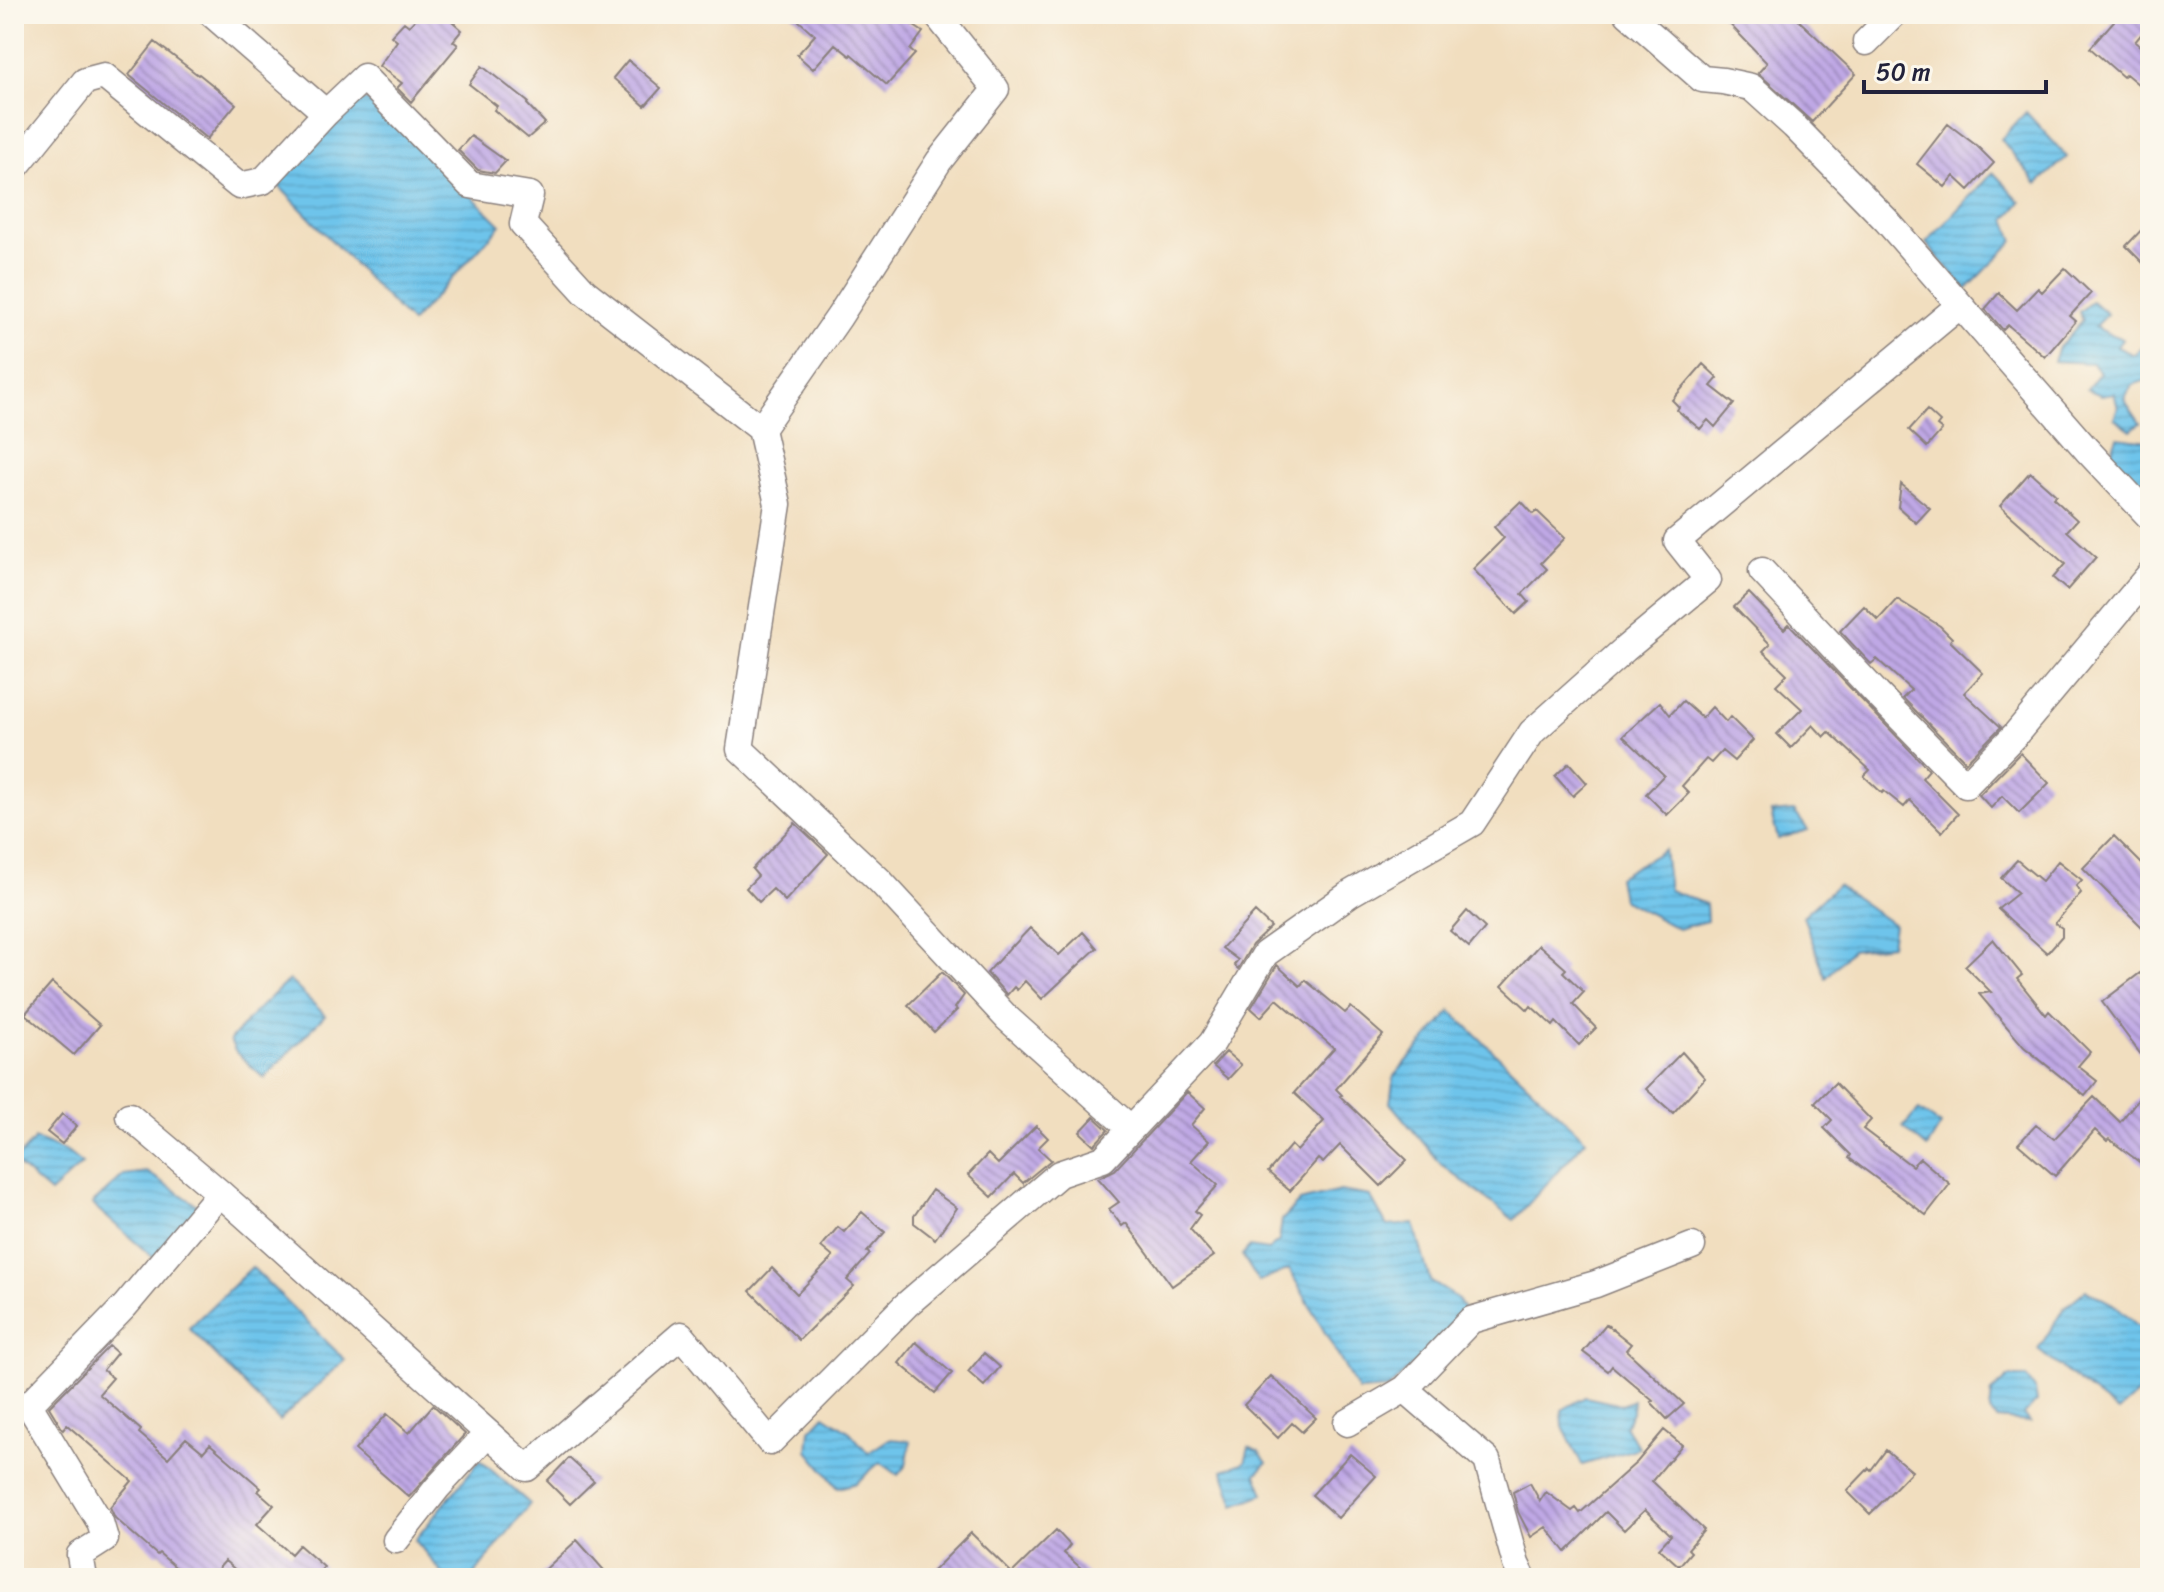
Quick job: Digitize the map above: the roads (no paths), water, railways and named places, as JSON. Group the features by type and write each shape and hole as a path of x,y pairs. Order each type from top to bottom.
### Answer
{"street":[{"path":"212,14 326,113"},
{"path":"761,429 839,317 939,161 996,89 936,14"},
{"path":"1628,14 1702,79 1751,87 1794,126 1886,220 1959,306 2150,517"},
{"path":"1866,42 1894,14"},
{"path":"14,169 85,81 104,76 239,186 263,181 364,77 470,185 530,195 523,224 585,292 761,429 778,504 740,749 880,881 1007,1018 1131,1129"},
{"path":"129,1116 220,1193 527,1468 681,1335 770,1442 906,1305 1059,1174 1103,1159 1212,1043 1265,954 1351,893 1472,823 1532,732 1708,580 1677,541 1959,306"},
{"path":"1762,571 1966,785 2015,735 2150,574"},
{"path":"84,1578 80,1555 105,1539 100,1522 22,1400 125,1306 220,1193"},
{"path":"1347,1423 1405,1389 1471,1320 1596,1284 1692,1246"},
{"path":"1405,1389 1487,1460 1516,1564 1523,1578"},
{"path":"396,1540 437,1488 488,1433"}],"water":[{"path":"357,99 378,103 501,225 411,323 277,184"},
{"path":"2026,112 2067,157 2037,184 2001,139"},
{"path":"1993,172 2021,202 2006,219 2014,241 1966,290 1926,243"},
{"path":"2092,301 2107,314 2094,327 2122,339 2117,347 2134,355 2140,348 2150,359 2150,379 2132,385 2124,399 2140,423 2131,430 2114,418 2118,408 2114,393 2101,395 2087,389 2100,372 2092,363 2054,361 2059,347 2083,320 2079,312"},
{"path":"2117,437 2150,441 2150,493 2110,455"},
{"path":"1794,811 1808,830 1778,839 1771,813"},
{"path":"1664,850 1669,890 1706,904 1707,921 1678,929 1622,899 1618,877"},
{"path":"1837,885 1894,925 1891,945 1851,950 1826,978 1803,916"},
{"path":"289,980 325,1015 264,1078 235,1051 230,1040"},
{"path":"1451,1011 1586,1140 1514,1220 1442,1165 1390,1103 1394,1076"},
{"path":"1919,1110 1941,1125 1927,1148 1903,1127"},
{"path":"35,1139 67,1152 82,1164 50,1193 14,1162"},
{"path":"147,1172 200,1207 157,1261 92,1204 124,1175"},
{"path":"1340,1191 1370,1196 1387,1226 1414,1224 1430,1281 1457,1298 1466,1312 1388,1389 1358,1391 1289,1269 1259,1282 1242,1255 1249,1247 1268,1250 1279,1241 1282,1220 1300,1201"},
{"path":"252,1267 345,1360 279,1421 189,1328"},
{"path":"2086,1290 2113,1304 2150,1332 2150,1383 2118,1412 2038,1350 2064,1308"},
{"path":"2009,1377 2026,1377 2035,1389 2037,1402 2024,1414 2030,1422 1997,1419 1990,1412 1992,1392"},
{"path":"1585,1397 1622,1405 1633,1400 1632,1412 1625,1426 1639,1448 1582,1465 1563,1427 1562,1410"},
{"path":"824,1415 850,1432 868,1453 889,1439 911,1441 906,1465 898,1475 880,1462 856,1483 838,1488 808,1451 810,1430"},
{"path":"1249,1447 1259,1452 1267,1463 1256,1474 1264,1494 1235,1505 1223,1470 1245,1462"},
{"path":"480,1460 530,1504 472,1578 446,1578 415,1540"}]}
